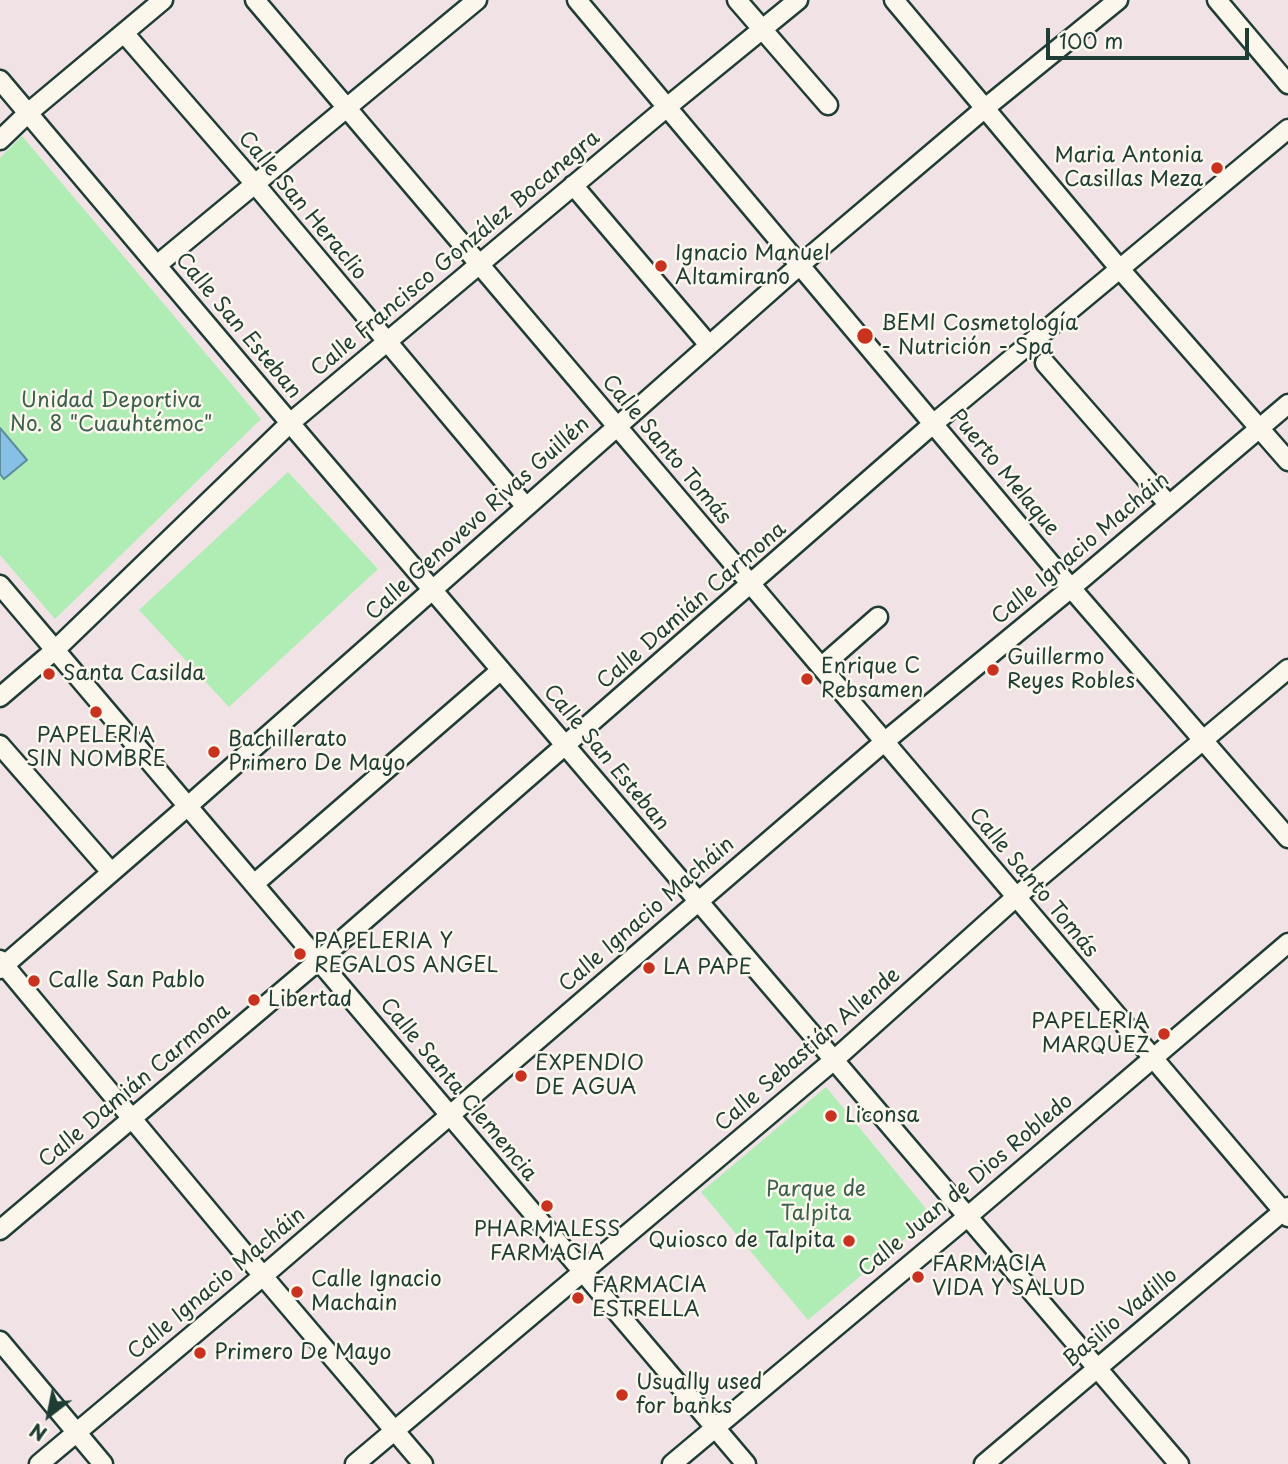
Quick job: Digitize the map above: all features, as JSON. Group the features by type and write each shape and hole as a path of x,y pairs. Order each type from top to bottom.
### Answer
{"street":[{"path":"0,140 28,113 163,0"},
{"name":"Calle Santo Tomás","path":"256,0 1151,1057 1286,1212"},
{"path":"157,265 477,0"},
{"name":"Puerto Melaque","path":"577,0 1072,588 1288,838"},
{"path":"737,0 828,105"},
{"name":"Calle Francisco González Bocanegra","path":"0,697 55,650 290,423 798,0"},
{"path":"894,0 1119,268 1288,461"},
{"name":"Calle Genovevo Rivas Guillén","path":"1,965 188,806 800,265 1118,0"},
{"path":"1217,0 1288,84"},
{"name":"Calle San Heraclio","path":"124,33 255,184 526,507"},
{"name":"Calle San Esteban","path":"0,80 1179,1464"},
{"name":"Calle Damián Carmona","path":"0,1230 318,961 933,424 1288,129"},
{"path":"573,185 709,345"},
{"path":"1045,363 1169,505"},
{"name":"Calle Ignacio Macháin","path":"39,1464 263,1276 884,742 1072,588 1288,404"},
{"name":"Calle Santa Clemencia","path":"0,585 746,1464"},
{"path":"821,667 878,617"},
{"name":"Calle Sebastián Allende","path":"355,1464 834,1060 1016,897 1288,669"},
{"path":"254,884 501,670"},
{"path":"0,745 111,872"},
{"name":"Calle Juan de Dios Robledo","path":"672,1464 1288,943"},
{"path":"1,965 133,1117 263,1276 423,1464"},
{"name":"Basilio Vadillo","path":"984,1464 1286,1212"},
{"path":"0,1341 103,1464"}],"green space":[{"name":"Unidad Deportiva No. 8 \"Cuauhtémoc\"","path":"22,136 261,419 55,619 0,555 0,158"},
{"path":"288,472 378,569 229,707 139,610"},
{"name":"Parque de Talpita","path":"826,1087 932,1216 808,1320 701,1192"}],"water":[{"path":"0,428 27,460 4,479 0,474"}],"place":[{"name":"Maria Antonia Casillas Meza","path":"1217,168"},
{"name":"Ignacio Manuel Altamirano","path":"661,266"},
{"name":"BEMI Cosmetología - Nutrición - Spa","path":"865,336"},
{"name":"Guillermo Reyes Robles","path":"993,670"},
{"name":"Santa Casilda","path":"49,674"},
{"name":"Enrique C Rebsamen","path":"807,679"},
{"name":"PAPELERIA SIN NOMBRE","path":"96,712"},
{"name":"Bachillerato Primero De Mayo","path":"214,752"},
{"name":"PAPELERIA Y REGALOS ANGEL","path":"300,954"},
{"name":"LA PAPE","path":"649,968"},
{"name":"Calle San Pablo","path":"34,981"},
{"name":"Libertad","path":"254,1000"},
{"name":"PAPELERIA MARQUEZ","path":"1164,1034"},
{"name":"EXPENDIO DE AGUA","path":"521,1076"},
{"name":"Liconsa","path":"831,1116"},
{"name":"PHARMALESS FARMACIA","path":"547,1206"},
{"name":"Quiosco de Talpita","path":"849,1241"},
{"name":"FARMACIA VIDA Y SALUD","path":"918,1277"},
{"name":"Calle Ignacio Machain","path":"297,1292"},
{"name":"FARMACIA ESTRELLA","path":"578,1298"},
{"name":"Primero De Mayo","path":"200,1353"},
{"name":"Usually used for banks","path":"622,1395"}]}
